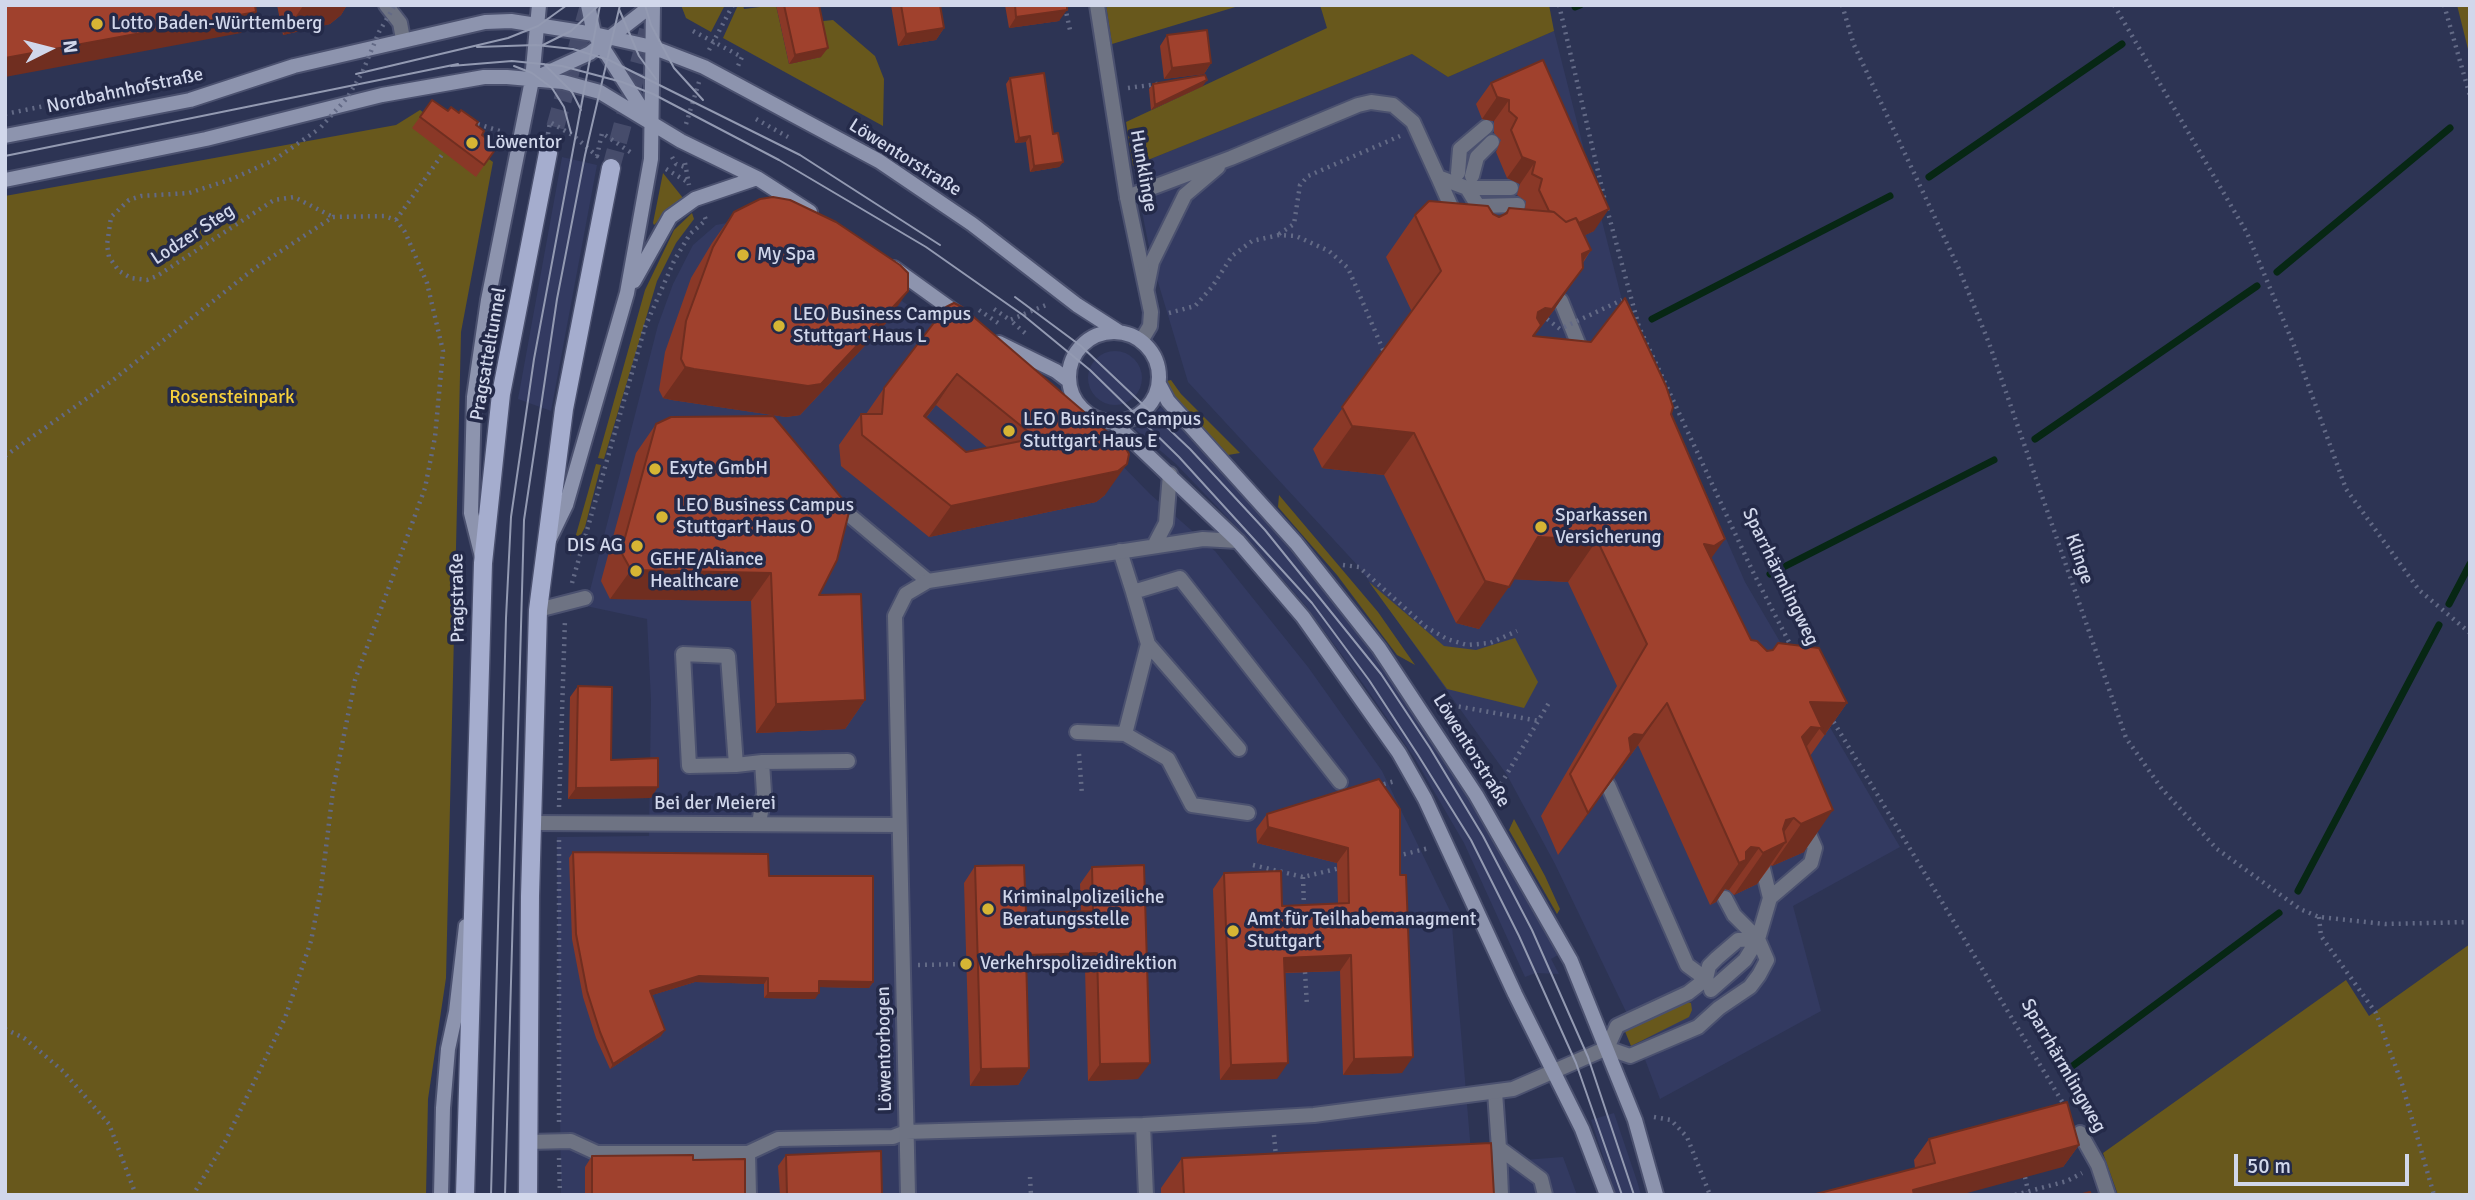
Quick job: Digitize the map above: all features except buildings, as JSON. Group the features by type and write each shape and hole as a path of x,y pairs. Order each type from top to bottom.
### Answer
{"main road":[{"name":"Pragstraße","path":"441,1195 448,1049 456,1012 477,838 482,563 471,513 472,417 488,300 532,80 538,5"},
{"path":"588,5 634,101 652,123"},
{"path":"532,80 603,39 653,5"},
{"path":"542,569 550,540 566,505 628,293 648,178 652,123 653,5"},
{"name":"Nordbahnhofstraße","path":"5,136 190,100 294,66 485,22 511,20 603,39"},
{"name":"Löwentorstraße","path":"603,39 652,47 704,67 879,161 972,224 1077,305 1119,332 1141,341 1152,352 1158,368 1159,384 1168,401 1336,592 1421,707 1476,795 1558,938 1607,1048 1635,1120 1656,1195"},
{"path":"5,180 206,139 382,95 484,77 563,82 600,92 681,141 757,178 824,221"},
{"name":"Pragsatteltunnel","path":"482,563 501,394 548,153"},
{"path":"528,1195 532,823 538,610 564,409 611,169"},
{"path":"628,293 670,217 695,199 757,178"},
{"path":"878,257 985,333 1056,371 1069,381"},
{"path":"1119,332 1098,335 1081,346 1070,369 1069,381 1073,397 1083,411 1098,420 1114,423 1138,416 1148,408 1159,384"},
{"path":"1114,423 1238,541 1303,617 1399,753 1425,799 1553,1073 1582,1129 1606,1195"},
{"path":"465,1195 477,838"}],"street":[{"path":"386,5 400,23 403,39"},
{"name":"Hunklinge","path":"1097,5 1127,197 1147,286 1150,326 1141,341"},
{"path":"1127,197 1231,159 1358,105 1393,105 1413,122 1465,237"},
{"path":"1486,127 1460,149 1466,179 1478,206 1515,210"},
{"path":"1466,179 1477,158 1492,142"},
{"path":"1147,286 1156,251 1185,195 1205,175 1231,159"},
{"path":"1438,177 1466,179 1511,188"},
{"path":"1558,358 1582,351 1561,301"},
{"path":"1154,546 1166,523 1170,474"},
{"path":"826,495 928,581 1210,538 1238,541"},
{"path":"1120,551 1148,644 1238,749"},
{"path":"1133,592 1180,578 1340,782"},
{"name":"Löwentorbogen","path":"928,581 906,594 895,616 906,1132 1143,1125 1314,1115 1495,1092 1553,1073 1607,1048"},
{"path":"538,610 584,598"},
{"path":"1125,734 1148,644"},
{"path":"736,765 729,656 683,654 689,766 736,765 762,762 848,761"},
{"path":"1077,732 1125,734 1168,758 1192,805 1248,813"},
{"path":"760,824 764,793 762,762"},
{"path":"1608,785 1687,965 1708,984 1719,1008"},
{"path":"1770,898 1811,863 1815,848 1799,811"},
{"name":"Bei der Meierei","path":"532,823 899,825"},
{"path":"1726,898 1734,915 1758,939 1767,961 1750,987 1719,1008 1698,1027 1630,1056 1607,1048 1617,1026 1732,974 1758,939 1770,898 1763,869"},
{"path":"1708,984 1709,966 1738,940 1758,939"},
{"path":"1495,1092 1502,1195"},
{"path":"1143,1125 1146,1195"},
{"path":"528,1142 570,1141 597,1153 649,1159 748,1153 778,1139 893,1137 906,1132 908,1195"},
{"name":"Sparrhärmlingweg","path":"2080,1133 2098,1165 2108,1195"},
{"path":"1499,1148 1541,1179 1545,1195"},
{"path":"748,1153 749,1195"}],"path":[{"name":"Lodzer Steg","path":"333,218 294,197 274,200 147,280 131,278 119,271 109,257 107,245 111,217 129,200 141,196 189,193 223,183 257,169 306,140 346,98 395,5"},
{"path":"687,182 681,141 712,41 733,5"},
{"name":"Sparrhärmlingweg","path":"1559,5 1639,327 1753,572 1797,657"},
{"name":"Klinge","path":"1842,5 1854,45 1959,270 1989,343 2126,738 2162,789 2217,849 2265,887 2319,917 2385,924 2470,922"},
{"path":"2114,5 2247,233 2293,343 2346,489 2419,590 2470,634"},
{"path":"2444,5 2470,96"},
{"path":"1058,9 1066,7 1070,30"},
{"path":"374,31 400,23"},
{"path":"693,31 743,57"},
{"path":"5,114 216,71"},
{"path":"1120,89 1165,83"},
{"path":"747,114 788,137"},
{"path":"462,126 466,120 521,136 546,140 550,122 574,136 597,156 602,133 627,152"},
{"path":"472,131 477,124"},
{"path":"1279,235 1294,224 1300,185 1308,176 1416,129"},
{"path":"447,136 447,147"},
{"path":"396,220 447,147 457,143"},
{"path":"5,456 113,380 256,268 333,218 371,215 396,220 413,248 426,283 443,351 435,437 425,488 355,680 333,790 321,889 311,941 285,1018 225,1142 193,1195"},
{"path":"560,1195 559,822 566,604 645,327 674,261 690,234 706,220"},
{"path":"1168,313 1195,306 1212,287 1232,256 1252,242 1279,235 1296,236 1329,251 1348,268 1384,352"},
{"path":"1547,319 1560,329 1630,295"},
{"path":"1010,320 1047,306 1040,300"},
{"path":"970,303 1022,340 1026,335 994,309"},
{"path":"1343,565 1359,567 1426,627 1447,639 1467,645 1490,643 1517,631"},
{"path":"1502,784 1550,701"},
{"path":"1445,704 1539,721"},
{"name":"Sparrhärmlingweg","path":"1824,705 2080,1133"},
{"path":"1079,754 1083,795"},
{"path":"1372,787 1396,781"},
{"path":"1389,855 1400,857 1433,847"},
{"path":"1253,865 1303,877 1346,866"},
{"path":"1303,877 1305,920"},
{"path":"2319,917 2321,936 2376,1013 2402,1084 2434,1195"},
{"path":"936,964 966,964"},
{"path":"1305,972 1307,1006"},
{"path":"5,1029 24,1038 63,1071 109,1124 136,1195"},
{"path":"1654,1117 1671,1120 1687,1137 1710,1195"},
{"path":"1273,1118 1278,1169"},
{"path":"1030,1177 1031,1195"},
{"path":"2025,1177 2028,1191"},
{"path":"2015,1195 2067,1181"}],"shaded area":[{"path":"1554,31 1622,300 1745,582 1900,847 1793,906 1821,1011 1660,1099 1630,1020 1555,864 1507,775 1359,567 1188,382 1152,262 1133,166 1412,54 1448,77"},
{"path":"562,157 597,165 551,411 518,399"},
{"path":"748,219 825,248 1021,383 1106,449 1150,494 1215,551 1308,667 1382,771 1451,913 1472,1164 1563,1157 1577,1195 561,1195 557,837 649,836 651,700 647,619 586,606 658,325 673,284 693,245 716,225"},
{"path":"1115,351 1134,359 1142,378 1134,397 1115,405 1096,397 1088,378 1096,359"},
{"path":"1161,407 1271,526 1385,668 1434,738 1491,834 1558,955 1551,959 1559,974 1536,973 1525,977 1464,843 1414,757 1364,685 1306,606 1247,538 1176,464 1135,429 1145,424"},
{"path":"1614,1113 1641,1195 1616,1195 1591,1120"}],"green space":[{"path":"681,5 725,5 711,32 686,18"},
{"path":"738,5 743,5 744,9 776,5 789,64 821,57 814,22 833,20 875,56 884,79 883,126 723,38"},
{"path":"1106,5 1242,5 1112,44"},
{"path":"1320,5 1549,5 1554,31 1448,77 1412,54 1133,166 1126,122 1327,28"},
{"path":"2457,5 2470,5 2470,57"},
{"name":"Rosensteinpark","path":"420,110 493,162 461,332 446,978 428,1099 426,1195 5,1195 5,196 396,125"},
{"path":"663,173 683,198 654,225 653,223"},
{"path":"692,213 694,219 676,243 657,281 604,459 598,458 645,290 674,230"},
{"path":"1171,380 1181,394 1240,453 1228,455 1187,415 1171,393 1167,381"},
{"path":"596,464 601,465 585,527 570,556"},
{"path":"1279,495 1378,612 1415,665 1397,655 1337,575 1278,507"},
{"path":"1369,582 1444,646 1476,650 1515,638 1538,682 1524,708 1447,689"},
{"path":"1514,819 1560,909 1557,914 1509,830"},
{"path":"2470,944 2470,1195 2118,1195 2103,1153 2346,980 2369,1016"},
{"path":"1691,1003 1692,1010 1689,1017 1631,1046 1624,1029 1673,1005"}],"waterway":[{"path":"1575,7 1580,5"},
{"path":"1929,177 2122,44"},
{"path":"2277,272 2450,128"},
{"path":"1652,319 1890,196"},
{"path":"2035,439 2257,286"},
{"path":"1770,574 1994,460"},
{"path":"2449,604 2470,564"},
{"path":"2298,891 2439,625"},
{"path":"2063,1073 2279,913"}],"tunnel":[{"path":"548,153 589,5"},
{"path":"611,168 648,30"}],"tram line":[{"path":"356,74 508,38 538,26 567,5"},
{"path":"543,45 571,31 599,5"},
{"path":"491,1195 511,517 534,359 600,5"},
{"path":"505,1195 524,520 557,299 585,155 620,5"},
{"path":"645,5 651,25 674,68 703,100"},
{"path":"619,9 639,56 656,79"},
{"path":"477,47 536,45 573,49 609,60 800,155 940,245"},
{"path":"451,66 512,61 562,66 622,82 653,94 779,160 926,247 1023,315 1090,370 1179,457 1312,603 1369,680 1418,755 1471,840 1519,936 1576,1063 1622,1195"},
{"path":"5,156 458,64"},
{"path":"544,64 572,92 581,110"},
{"path":"514,66 532,73 552,88 564,107 571,133"},
{"path":"1015,297 1081,346 1190,449 1265,530 1381,674 1483,836 1532,930 1588,1057 1634,1195"}],"place":[{"name":"Lotto Baden-Württemberg","path":"97,24"},
{"name":"Löwentor","path":"472,143"},
{"name":"My Spa","path":"743,255"},
{"name":"LEO Business Campus Stuttgart Haus L","path":"779,326"},
{"name":"LEO Business Campus Stuttgart Haus E","path":"1009,431"},
{"name":"Exyte GmbH","path":"655,469"},
{"name":"LEO Business Campus Stuttgart Haus O","path":"662,517"},
{"name":"Sparkassen Versicherung","path":"1541,527"},
{"name":"DIS AG","path":"637,546"},
{"name":"GEHE/Aliance Healthcare","path":"636,571"},
{"name":"Kriminalpolizeiliche Beratungsstelle","path":"988,909"},
{"name":"Amt für Teilhabemanagment Stuttgart","path":"1233,931"},
{"name":"Verkehrspolizeidirektion","path":"966,964"}]}
